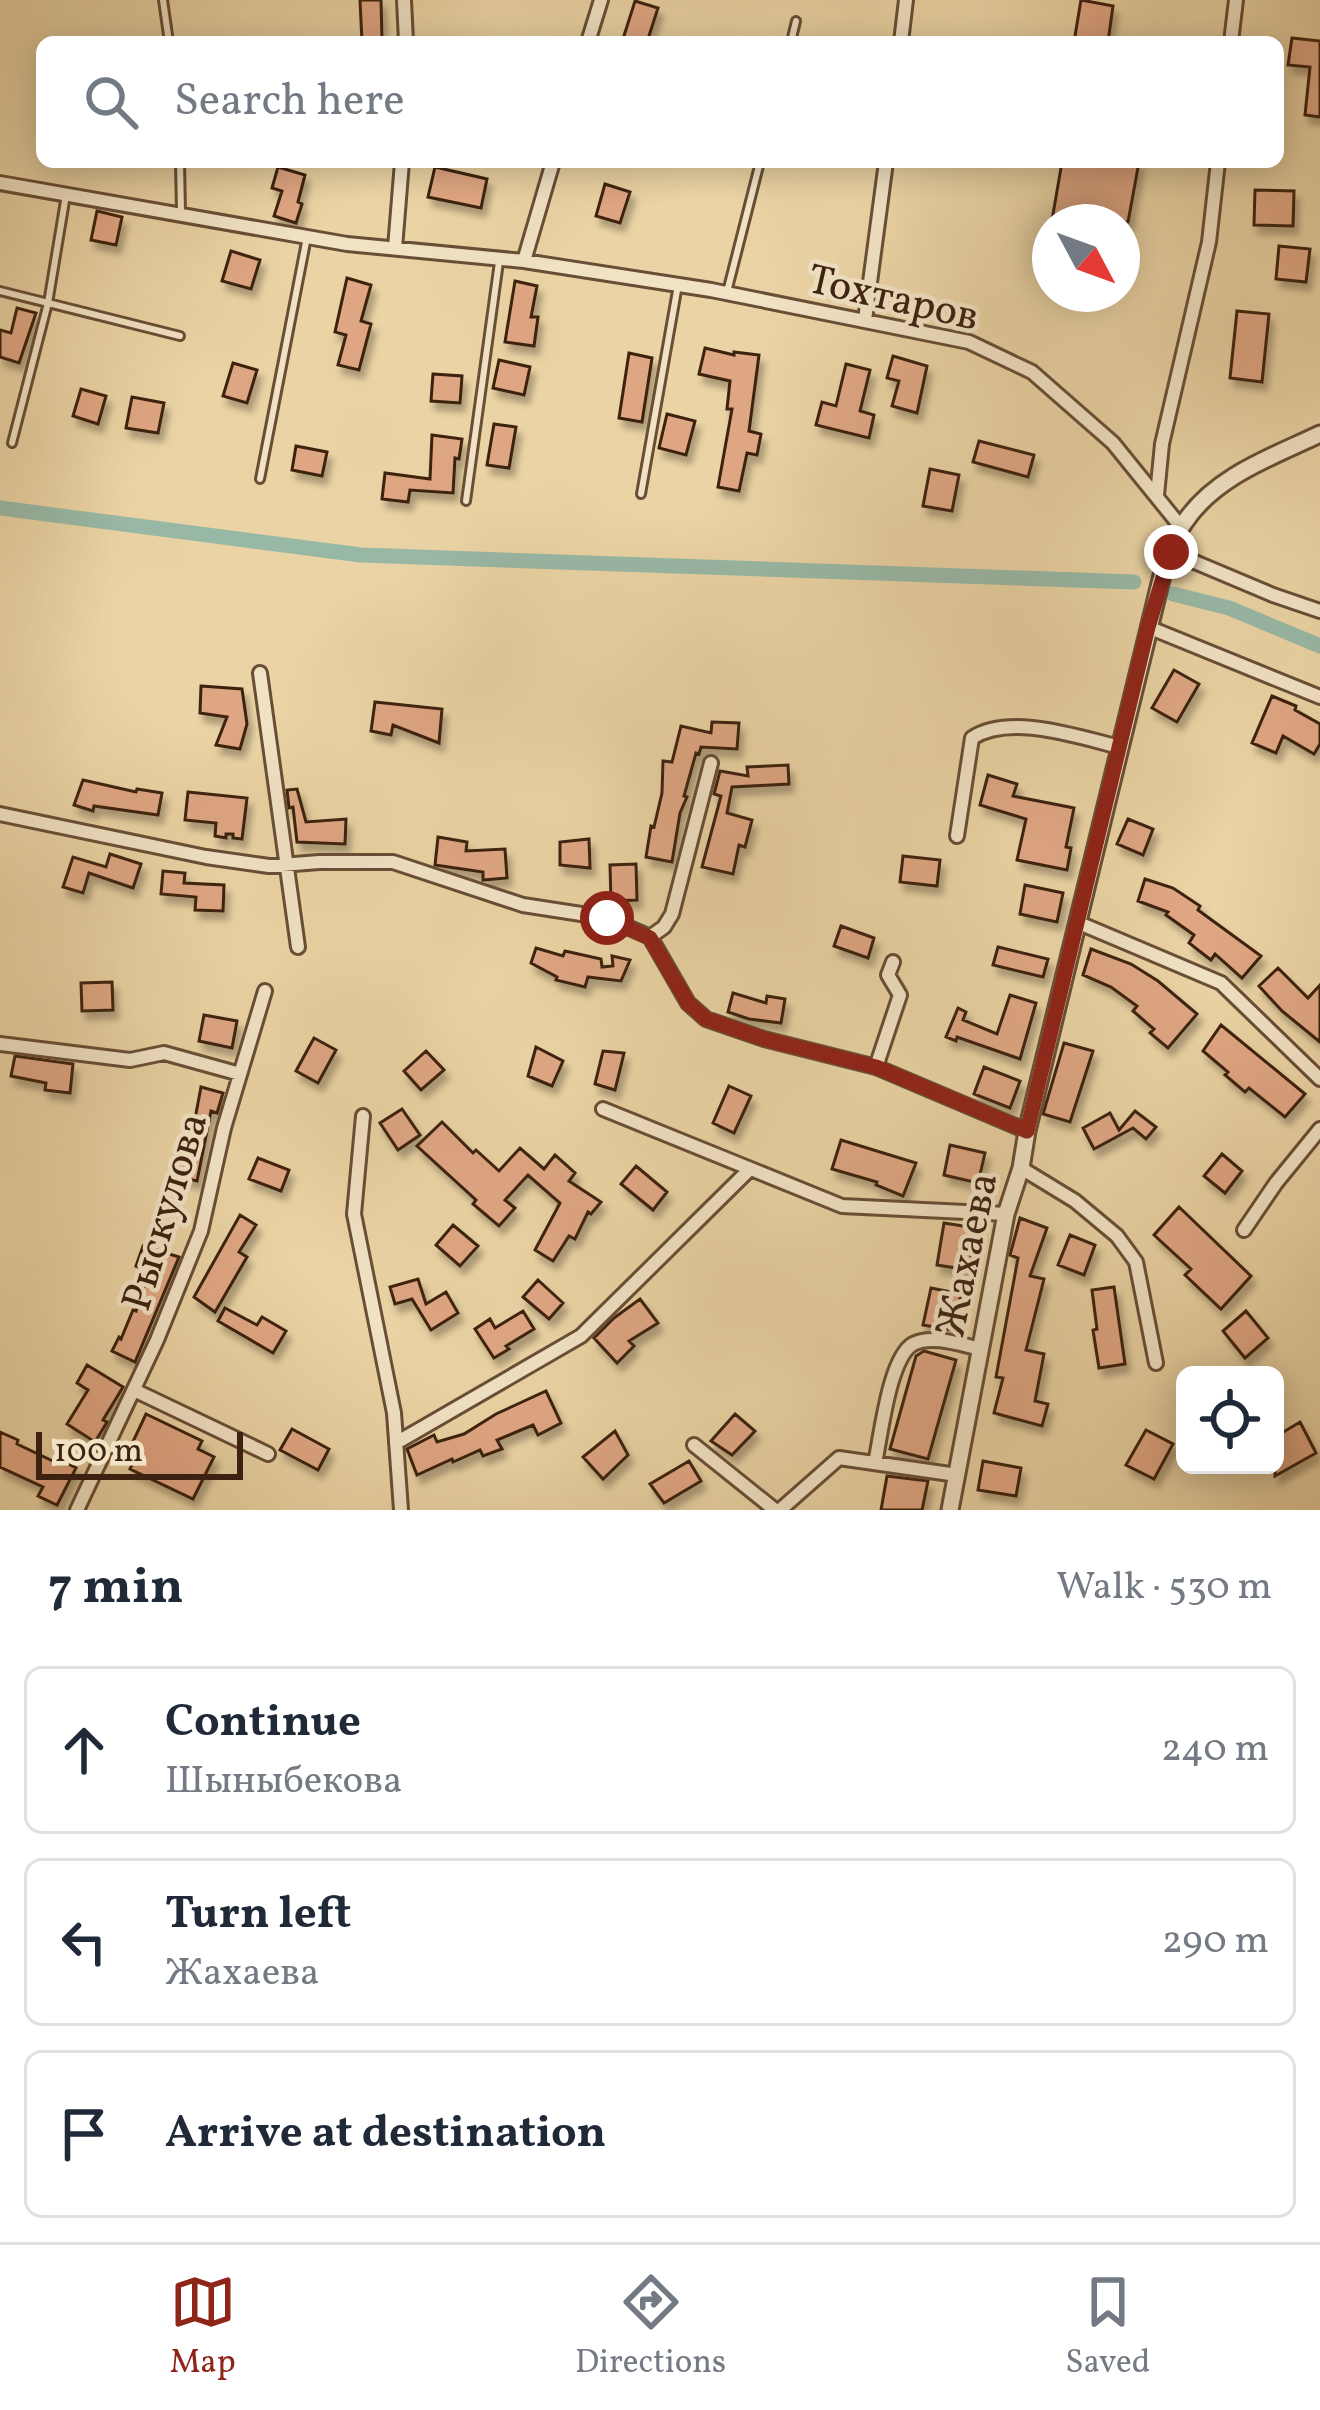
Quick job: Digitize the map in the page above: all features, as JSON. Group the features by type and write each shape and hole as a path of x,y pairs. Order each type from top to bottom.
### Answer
{"street":[{"path":"404,0 406,36"},
{"path":"590,36 601,0"},
{"path":"902,36 906,0"},
{"path":"1232,36 1236,0"},
{"path":"395,248 402,168"},
{"path":"524,261 551,168"},
{"path":"865,320 885,168"},
{"path":"1157,495 1162,444 1209,242 1217,168"},
{"name":"Тохтаров","path":"0,183 307,237 524,261 678,285 969,341 1032,372 1113,443 1181,526"},
{"path":"1181,526 1199,503 1232,476 1320,434"},
{"name":"Жахаева","path":"950,1510 1006,1214 1021,1168 1149,623 1181,526"},
{"path":"1167,560 1320,611"},
{"path":"1149,623 1320,697"},
{"path":"260,673 298,947"},
{"path":"956,836 972,738 987,728 1020,727 1120,747"},
{"path":"650,938 672,914 711,763"},
{"path":"0,814 269,866 393,862 523,905 607,918 650,938 688,1003 706,1019 876,1067 1027,1131"},
{"path":"1079,923 1221,983 1320,1079"},
{"path":"876,1067 900,995 888,975 893,962"},
{"name":"Рыскулова","path":"77,1510 200,1232 224,1128 265,991"},
{"path":"0,1044 130,1060 164,1053 240,1074"},
{"path":"603,1109 842,1206 1006,1214"},
{"path":"363,1116 354,1214 394,1413 401,1510"},
{"path":"1244,1230 1320,1129"},
{"path":"1021,1168 1075,1201 1117,1236 1136,1262 1156,1363"},
{"path":"396,1443 580,1336 750,1169"},
{"path":"874,1463 897,1361 914,1343 935,1340 981,1349"},
{"path":"134,1390 268,1454"},
{"path":"694,1445 778,1510 838,1458 957,1475"}],"lane":[{"path":"163,0 168,36"},
{"path":"792,36 796,21"},
{"path":"180,168 181,216"},
{"path":"727,293 758,168"},
{"path":"12,443 48,303 67,195"},
{"path":"260,479 307,237"},
{"path":"466,501 500,259"},
{"path":"640,494 678,285"},
{"path":"0,291 180,336"}],"building":[{"path":"360,0 381,0 382,36 362,36"},
{"path":"1081,0 1113,6 1109,36 1075,36"},
{"path":"635,1 658,8 649,36 624,36"},
{"path":"1292,38 1320,41 1320,117 1305,115 1310,67 1288,65"},
{"path":"278,168 305,175 296,223 274,216 282,191 272,188"},
{"path":"435,168 487,179 481,208 428,197"},
{"path":"1061,168 1138,168 1131,204 1055,204"},
{"path":"605,184 630,192 620,223 596,216"},
{"path":"1255,190 1294,191 1293,226 1254,225"},
{"path":"97,211 122,217 116,245 91,240"},
{"path":"1279,246 1310,249 1306,282 1276,279"},
{"path":"231,251 260,260 251,289 222,281"},
{"path":"347,278 371,285 361,321 371,324 359,370 338,365 346,335 335,332"},
{"path":"515,281 537,286 531,317 538,317 534,346 505,342"},
{"path":"17,308 36,313 19,363 0,357 0,330 11,333"},
{"path":"1237,311 1269,314 1262,382 1230,378"},
{"path":"705,348 759,355 749,431 761,434 757,455 747,453 739,491 718,487 732,409 727,409 730,381 699,374"},
{"path":"629,353 652,358 642,422 619,418"},
{"path":"893,356 927,366 917,413 892,406 899,381 887,378"},
{"path":"499,360 530,367 524,395 493,388"},
{"path":"233,363 257,370 247,403 223,396"},
{"path":"846,364 870,370 860,411 874,415 869,438 816,425 822,402 836,406"},
{"path":"433,374 462,376 460,403 431,401"},
{"path":"81,389 106,396 98,424 73,416"},
{"path":"132,397 164,403 158,433 126,428"},
{"path":"667,414 695,421 686,455 659,448"},
{"path":"494,424 516,427 509,468 487,465"},
{"path":"432,435 462,439 459,459 455,458 453,493 410,490 408,502 382,499 385,473 430,479"},
{"path":"979,441 1034,455 1028,477 973,462"},
{"path":"296,446 327,452 322,476 292,470"},
{"path":"930,469 959,475 952,511 923,506"},
{"path":"1174,670 1199,684 1177,722 1152,708"},
{"path":"201,686 242,689 247,724 240,749 216,745 227,717 200,713"},
{"path":"1272,696 1320,724 1320,744 1314,754 1283,736 1276,753 1252,743"},
{"path":"375,702 442,709 439,743 393,725 391,735 371,731"},
{"path":"712,722 739,723 737,749 701,747 684,796 672,862 646,857 662,793 663,761 672,762 681,726 711,733"},
{"path":"788,765 789,784 732,787 727,813 752,820 745,847 739,845 733,874 702,867 721,796 714,794 720,771 748,776 747,767"},
{"path":"988,775 1017,784 1013,796 1074,808 1067,870 1017,860 1026,819 980,805"},
{"path":"83,780 162,793 158,815 94,806 93,811 74,805"},
{"path":"297,789 306,822 346,819 345,844 297,842 287,790"},
{"path":"188,792 247,798 242,839 233,834 215,836 216,823 185,820"},
{"path":"1128,819 1153,829 1143,855 1117,844"},
{"path":"438,837 467,842 466,851 505,849 507,878 483,880 483,872 435,865"},
{"path":"589,839 590,868 560,865 560,842"},
{"path":"110,854 141,864 133,888 89,873 83,893 63,887 73,857 106,867"},
{"path":"903,856 940,860 937,886 900,882"},
{"path":"636,864 637,900 611,901 610,865"},
{"path":"163,871 185,873 184,883 224,885 223,911 195,910 196,897 161,894"},
{"path":"1145,879 1173,888 1261,956 1242,978 1215,954 1211,960 1189,943 1194,935 1168,912 1138,901"},
{"path":"1025,885 1063,893 1057,922 1020,914"},
{"path":"841,926 874,938 868,958 834,946"},
{"path":"998,947 1048,959 1043,977 993,965"},
{"path":"536,948 601,959 602,967 613,966 612,956 630,960 621,981 588,977 585,987 556,980 531,963"},
{"path":"1091,949 1131,964 1197,1014 1168,1048 1133,1011 1137,1006 1083,975"},
{"path":"1278,968 1308,998 1320,985 1320,1042 1259,986"},
{"path":"112,982 113,1010 82,1011 81,983"},
{"path":"733,993 766,1003 767,996 785,999 781,1023 728,1012"},
{"path":"1010,995 1036,1003 1020,1059 946,1037 958,1008 966,1012 963,1020 997,1034"},
{"path":"204,1015 237,1021 232,1048 199,1041"},
{"path":"1221,1025 1305,1094 1285,1117 1249,1088 1245,1092 1203,1051"},
{"path":"314,1038 336,1050 318,1083 296,1071"},
{"path":"1064,1043 1093,1051 1070,1122 1043,1114"},
{"path":"536,1047 563,1061 552,1086 528,1076"},
{"path":"426,1051 444,1070 421,1090 404,1071"},
{"path":"603,1051 624,1053 615,1090 595,1084"},
{"path":"15,1056 73,1064 70,1093 45,1090 46,1083 11,1076"},
{"path":"984,1067 1020,1081 1010,1108 974,1094"},
{"path":"729,1086 751,1096 734,1133 713,1123"},
{"path":"201,1087 223,1093 217,1113 211,1111 197,1181 170,1175 176,1148 189,1151"},
{"path":"402,1109 420,1135 398,1150 380,1123"},
{"path":"1135,1111 1156,1127 1146,1139 1133,1128 1094,1149 1083,1128 1110,1113 1119,1130"},
{"path":"442,1122 499,1171 520,1148 544,1169 555,1155 575,1173 569,1181 601,1202 588,1212 575,1239 569,1236 553,1261 535,1250 560,1203 528,1175 505,1200 515,1208 499,1226 417,1146"},
{"path":"841,1140 916,1163 903,1196 877,1182 832,1169"},
{"path":"950,1145 985,1153 978,1183 944,1175"},
{"path":"1222,1154 1242,1171 1225,1193 1204,1176"},
{"path":"258,1158 289,1170 281,1191 249,1179"},
{"path":"636,1166 667,1192 653,1210 621,1184"},
{"path":"1179,1207 1251,1276 1221,1309 1185,1275 1191,1269 1154,1235"},
{"path":"240,1215 256,1225 239,1252 247,1257 215,1312 194,1297"},
{"path":"1020,1218 1047,1228 1030,1276 1044,1279 1026,1350 1044,1354 1035,1401 1048,1404 1042,1426 994,1413 1018,1258 1010,1255"},
{"path":"944,1223 976,1228 969,1270 937,1265"},
{"path":"453,1225 478,1246 460,1266 436,1245"},
{"path":"1070,1235 1095,1245 1084,1275 1058,1265"},
{"path":"143,1246 179,1257 135,1362 112,1351 136,1311 149,1271 136,1266"},
{"path":"418,1279 426,1304 446,1292 458,1313 431,1330 412,1299 395,1304 390,1287"},
{"path":"538,1280 563,1303 549,1319 523,1297"},
{"path":"1114,1287 1125,1364 1099,1368 1092,1290"},
{"path":"931,1288 961,1294 953,1330 923,1325"},
{"path":"640,1299 658,1323 629,1341 634,1346 617,1363 594,1338"},
{"path":"225,1308 257,1325 262,1317 286,1331 273,1353 218,1321"},
{"path":"523,1311 534,1329 494,1358 475,1329 490,1319 495,1328"},
{"path":"1246,1311 1268,1338 1245,1358 1223,1331"},
{"path":"924,1351 956,1360 928,1459 890,1449 916,1356"},
{"path":"87,1365 123,1387 95,1442 67,1424 88,1390 77,1383"},
{"path":"546,1391 561,1423 538,1435 533,1425 497,1440 502,1449 483,1456 480,1450 417,1475 407,1449 434,1435 437,1442 464,1434"},
{"path":"146,1414 202,1441 198,1449 214,1457 193,1499 130,1469 137,1454 129,1450"},
{"path":"735,1414 755,1431 732,1455 711,1441"},
{"path":"1300,1422 1316,1453 1284,1471 1284,1432"},
{"path":"292,1429 329,1449 318,1470 280,1450"},
{"path":"1146,1430 1173,1444 1154,1479 1126,1465"},
{"path":"615,1431 628,1455 603,1479 583,1457"},
{"path":"0,1432 76,1468 57,1505 38,1496 43,1487 0,1467"},
{"path":"689,1461 701,1481 664,1503 650,1484"},
{"path":"983,1461 1021,1468 1016,1496 978,1490"},
{"path":"887,1476 928,1481 922,1510 881,1510"}],"waterway":[{"path":"0,508 361,555 1134,582"},
{"path":"1173,594 1229,608 1320,646"}],"route":[{"path":"607,918 650,938 688,1003 706,1019 876,1067 1027,1131 1148,627 1171,552"}]}
